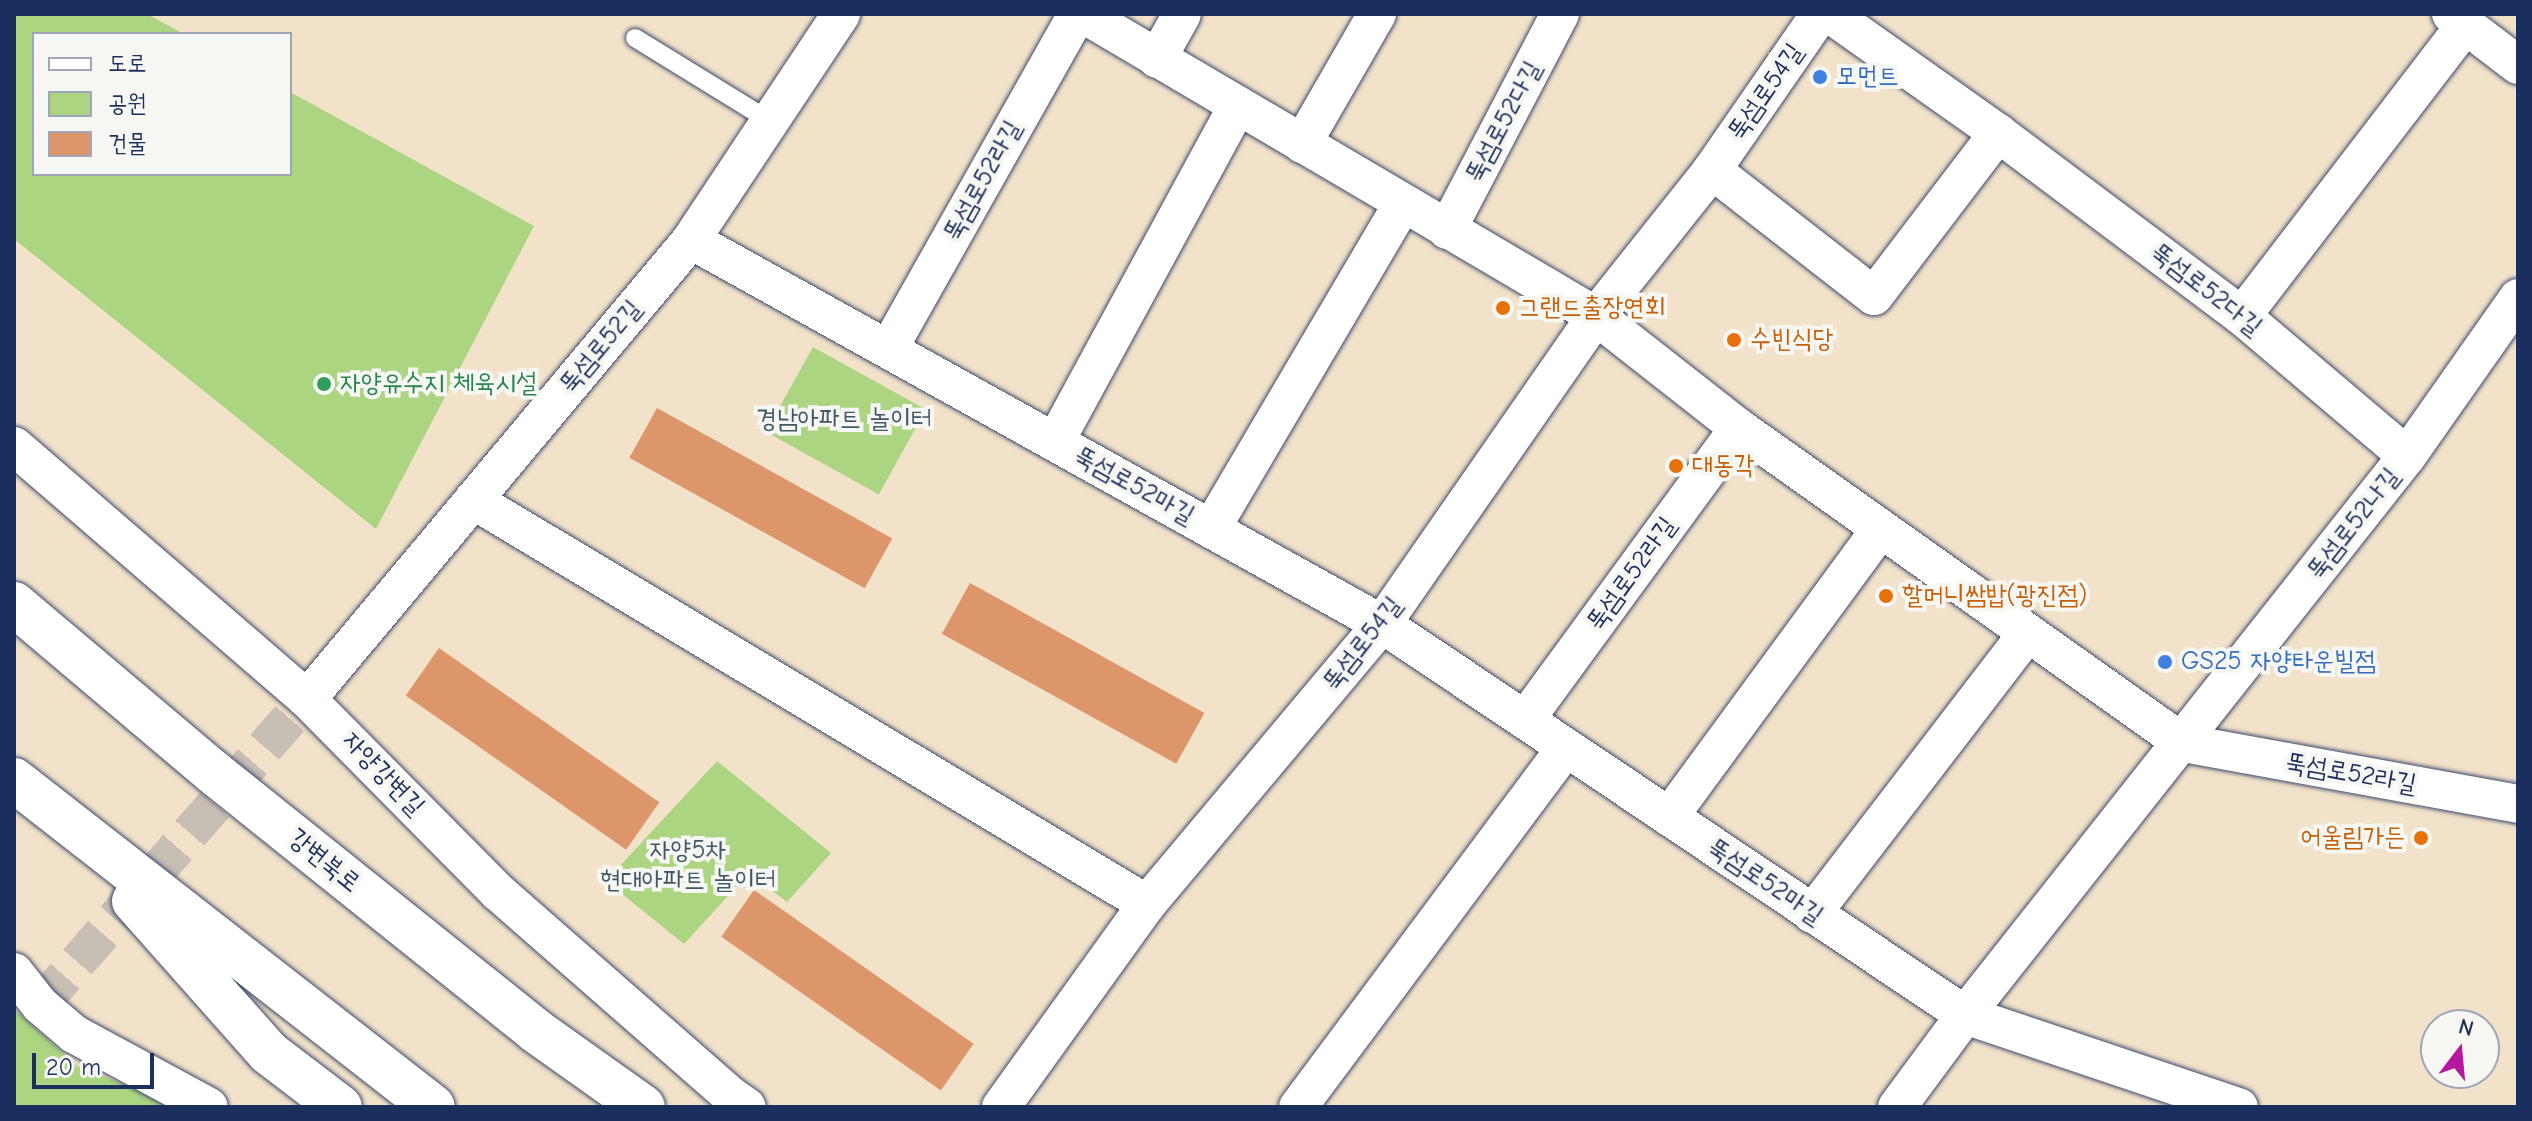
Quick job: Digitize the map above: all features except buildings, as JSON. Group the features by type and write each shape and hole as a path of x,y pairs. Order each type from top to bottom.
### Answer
{"highway":[{"name":"강변북로","path":"14,604 287,832 536,1031 643,1107"},
{"path":"14,780 433,1107"},
{"path":"63,821 269,1053 340,1107"}],"street":[{"name":"뚝섬로52길","path":"307,699 691,240 841,14"},
{"name":"뚝섬로52라길","path":"889,348 1077,14"},
{"name":"뚝섬로52라길","path":"1083,14 1596,316 1739,428 2026,635 2183,743 2518,804"},
{"path":"1157,59 1182,14"},
{"path":"1302,144 1377,14"},
{"name":"뚝섬로52다길","path":"1447,230 1560,14"},
{"name":"뚝섬로54길","path":"1001,1107 1147,904 1382,624 1596,316 1712,170 1820,14"},
{"name":"뚝섬로52다길","path":"1830,14 1998,133 2242,316 2407,456"},
{"path":"2242,316 2458,20 2518,65"},
{"path":"1055,442 1238,105"},
{"path":"1712,170 1874,296 1998,133"},
{"path":"1211,529 1403,203"},
{"name":"뚝섬로52마길","path":"691,240 1382,624 1965,1015 2239,1107"},
{"name":"뚝섬로52나길","path":"2183,743 2407,456 2518,298"},
{"name":"뚝섬로52라길","path":"1525,720 1739,428"},
{"name":"자양강변길","path":"14,446 307,699 498,892 747,1107"},
{"path":"473,500 1147,904"},
{"path":"1669,817 1880,530"},
{"path":"1812,914 2026,635"},
{"path":"1897,1107 1965,1015 2183,743"},
{"path":"1298,1107 1566,748"},
{"path":"14,972 40,1005 74,1034 209,1107"}],"lane":[{"path":"635,38 770,121"}],"green space":[{"name":"자양유수지 체육시설","path":"14,14 147,14 180,32 32,32 32,176 292,176 292,93 534,226 376,529 14,239"},
{"name":"경남아파트 놀이터","path":"813,347 926,410 879,494 766,432"},
{"name":"자양5차 현대아파트 놀이터","path":"717,761 831,853 787,902 749,873 684,944 606,881"},
{"path":"14,1009 77,1066 181,1107 14,1107"}],"tunnel":[{"path":"40,1005 307,699"}],"place":[{"name":"모먼트","path":"1820,77"},
{"name":"그랜드출장연회","path":"1503,308"},
{"name":"수빈식당","path":"1734,340"},
{"name":"자양유수지 체육시설","path":"324,384"},
{"name":"대동각","path":"1676,466"},
{"name":"할머니쌈밥(광진점)","path":"1886,596"},
{"name":"GS25 자양타운빌점","path":"2165,662"},
{"name":"어울림가든","path":"2421,838"}]}
